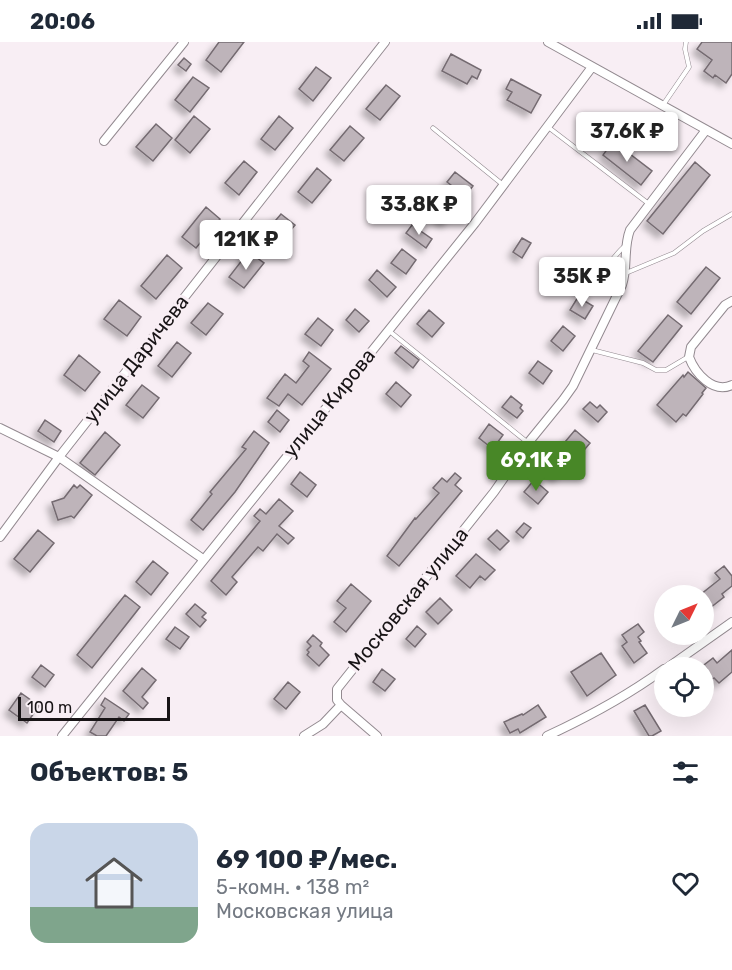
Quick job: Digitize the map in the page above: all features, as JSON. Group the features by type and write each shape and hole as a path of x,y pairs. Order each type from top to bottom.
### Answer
{"street":[{"path":"104,141 184,42"},
{"name":"улица Даричева","path":"0,537 59,457 385,42"},
{"path":"548,42 732,144"},
{"name":"улица Кирова","path":"62,736 503,185 592,67"},
{"name":"Московская улица","path":"341,705 337,700 337,688 494,492 573,386 626,273 626,246 630,230 706,130"},
{"path":"732,301 725,305 691,347 689,357 698,373 712,385 720,388 732,385"},
{"path":"0,428 59,457 203,559"},
{"path":"682,657 732,622"},
{"path":"546,736 596,713 654,677"},
{"path":"304,736 323,724 341,705 377,736"}],"lane":[{"path":"663,106 689,67 685,49 686,42"},
{"path":"547,126 650,204"},
{"path":"433,128 503,185"},
{"path":"626,273 674,253 703,231 732,214"},
{"path":"551,263 574,276 585,278 594,276 603,271 617,252 626,246"},
{"path":"388,329 528,444"},
{"path":"591,350 643,363 656,370 666,370 689,357"}],"building":[{"path":"219,42 244,42 221,72 206,60"},
{"path":"702,42 732,42 732,74 726,83 715,75 713,78 704,71 712,60 697,49"},
{"path":"451,54 481,70 477,79 472,76 467,84 442,71"},
{"path":"184,58 191,64 186,71 178,65"},
{"path":"316,67 331,78 313,101 299,89"},
{"path":"193,77 209,88 190,112 175,100"},
{"path":"511,79 541,95 531,113 507,100 512,92 506,89"},
{"path":"386,85 400,96 380,120 366,109"},
{"path":"194,116 210,129 190,153 175,140"},
{"path":"279,116 293,128 275,150 261,139"},
{"path":"156,124 172,138 153,161 136,147"},
{"path":"350,126 364,138 344,161 330,150"},
{"path":"613,141 652,171 641,185 603,155"},
{"path":"244,161 257,172 239,195 225,183"},
{"path":"695,162 710,175 663,234 647,221"},
{"path":"317,168 331,180 312,203 298,192"},
{"path":"455,172 473,186 463,199 450,189 452,186 447,182"},
{"path":"436,198 454,211 446,223 431,212 434,208 430,206"},
{"path":"206,207 220,219 196,248 182,237"},
{"path":"281,214 295,225 279,244 265,233"},
{"path":"412,225 432,239 426,248 406,233"},
{"path":"522,238 531,243 522,258 513,252"},
{"path":"402,249 416,260 406,274 391,263"},
{"path":"167,255 182,268 156,299 141,286"},
{"path":"246,255 251,259 253,255 264,263 244,288 229,277"},
{"path":"706,267 720,278 691,314 677,302"},
{"path":"377,270 396,287 387,297 369,280"},
{"path":"578,297 593,306 585,319 570,310"},
{"path":"119,300 141,317 127,336 104,319"},
{"path":"208,303 223,314 206,335 191,323"},
{"path":"355,309 369,321 359,332 346,320"},
{"path":"429,310 444,323 432,337 417,324"},
{"path":"668,315 682,326 653,362 638,351"},
{"path":"318,318 333,330 321,346 305,334"},
{"path":"563,326 575,336 563,351 551,341"},
{"path":"177,342 191,353 172,377 158,366"},
{"path":"401,346 419,360 413,368 395,353"},
{"path":"309,352 331,369 302,405 288,394 279,406 267,398 285,374 296,383 309,366 303,361"},
{"path":"79,355 100,372 85,391 64,375"},
{"path":"538,361 552,371 543,384 529,373"},
{"path":"688,372 706,388 686,416 683,414 676,422 657,405"},
{"path":"396,382 411,395 401,407 386,394"},
{"path":"142,385 159,398 143,418 126,405"},
{"path":"511,396 522,405 520,408 523,411 517,418 502,407"},
{"path":"590,402 597,408 600,405 607,412 598,422 583,409"},
{"path":"277,410 289,420 280,432 268,422"},
{"path":"45,420 61,431 54,442 38,431"},
{"path":"489,424 503,435 495,446 491,443 489,446 479,438"},
{"path":"575,430 590,443 580,455 565,442"},
{"path":"254,431 269,443 235,492 203,530 191,520 212,494 210,492 246,449 242,447"},
{"path":"105,432 120,445 95,475 80,463"},
{"path":"556,454 568,465 557,478 545,467"},
{"path":"300,472 316,485 307,497 291,484"},
{"path":"455,473 461,478 455,485 462,491 399,566 387,556 415,518 439,493 433,488 442,478 447,482"},
{"path":"534,480 548,492 538,504 524,492"},
{"path":"74,485 77,488 80,485 92,495 74,518 71,516 58,520 52,502 64,498"},
{"path":"279,499 293,511 279,526 294,538 288,544 277,534 263,551 258,547 232,577 237,582 226,595 211,581 260,521 254,516 260,509 266,514"},
{"path":"524,523 531,528 523,538 516,532"},
{"path":"38,530 54,543 30,572 14,559"},
{"path":"497,530 509,541 500,550 488,539"},
{"path":"476,554 495,570 485,580 480,576 470,588 456,576"},
{"path":"153,561 168,573 151,595 136,582"},
{"path":"724,566 732,576 732,586 722,594 724,597 714,605 712,585 720,579 715,573"},
{"path":"351,584 371,601 346,632 334,622 346,608 337,601"},
{"path":"125,595 140,607 92,668 77,655"},
{"path":"440,598 452,610 438,624 426,612"},
{"path":"195,604 206,613 202,617 206,620 200,627 186,614"},
{"path":"638,624 644,632 638,637 641,641 639,642 647,653 634,663 622,646 627,642 622,635"},
{"path":"417,626 426,634 415,647 406,639"},
{"path":"175,627 189,637 180,649 166,639"},
{"path":"313,635 322,643 320,646 329,655 319,666 307,655 309,652 307,650 311,646 307,642"},
{"path":"732,650 732,672 719,683 714,678 714,659 717,663"},
{"path":"601,653 616,675 587,696 571,672"},
{"path":"41,665 54,675 45,687 32,677"},
{"path":"142,668 156,680 142,697 148,703 143,709 123,691"},
{"path":"382,669 395,679 385,691 373,682"},
{"path":"288,682 300,692 286,709 274,699"},
{"path":"21,693 39,706 27,723 9,710"},
{"path":"105,698 129,714 124,721 119,717 106,736 97,736 90,732 105,708 101,705"},
{"path":"538,705 546,717 520,733 518,729 510,733 504,722 523,715"},
{"path":"645,705 661,731 652,736 649,736 634,711"}]}
